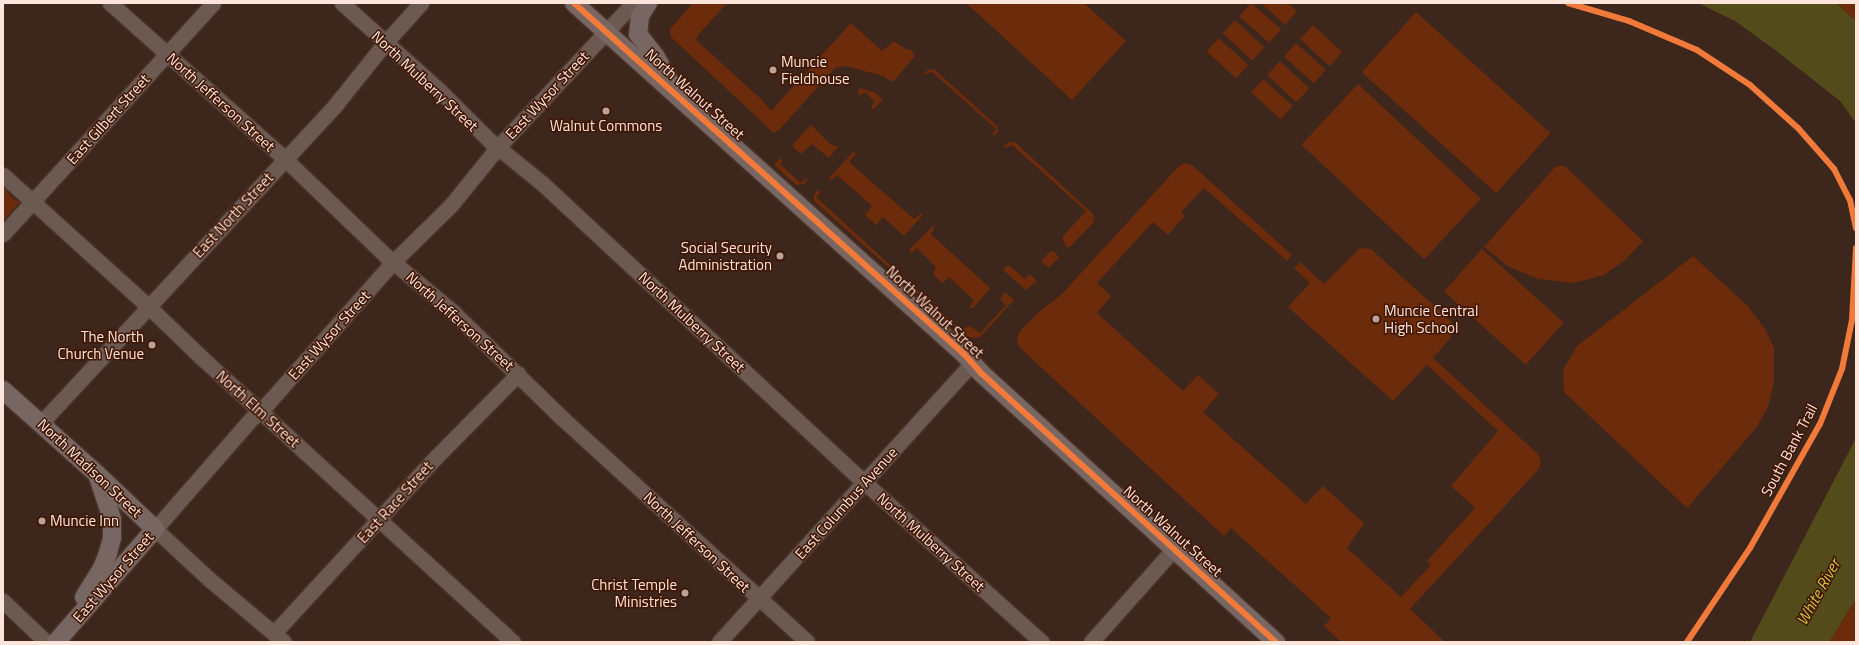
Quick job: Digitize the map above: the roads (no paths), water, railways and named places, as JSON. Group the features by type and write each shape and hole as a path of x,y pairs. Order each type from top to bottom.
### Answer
{"main road":[{"name":"North Walnut Street","path":"574,3 972,363 1276,642"},
{"path":"648,3 640,16 638,34 656,58 680,99"},
{"name":"North Madison Street","path":"3,390 97,474 155,529"},
{"path":"61,636 79,603 102,568 112,538 112,519 97,474"},
{"name":"East Wysor Street","path":"61,636 155,529"}],"street":[{"name":"North Jefferson Street","path":"110,3 286,159 393,262 453,312 561,417 807,642"},
{"name":"East Gilbert Street","path":"3,234 212,3"},
{"name":"North Mulberry Street","path":"342,3 439,90 498,147 549,190 865,482 1042,642"},
{"name":"East North Street","path":"41,423 336,104 385,43 421,3"},
{"name":"East Wysor Street","path":"155,529 393,262 451,205 498,147 634,3"},
{"name":"North Elm Street","path":"3,175 149,307 260,411 513,642"},
{"name":"East Columbus Avenue","path":"719,642 972,363"},
{"name":"East Race Street","path":"279,638 380,519 436,457 518,374"},
{"name":"North Madison Street","path":"155,529 236,603 279,638"},
{"path":"1091,642 1174,549"},
{"path":"3,601 46,642"}],"water":[{"path":"1698,3 1836,3 1856,21 1856,123 1840,101 1775,50 1735,21"},
{"name":"White River","path":"1856,438 1856,599 1829,642 1750,642"}],"place":[{"name":"Muncie Fieldhouse","path":"773,70"},
{"name":"Walnut Commons","path":"606,111"},
{"name":"Social Security Administration","path":"780,256"},
{"name":"Muncie Central High School","path":"1376,319"},
{"name":"The North Church Venue","path":"152,345"},
{"name":"Muncie Inn","path":"42,521"},
{"name":"Christ Temple Ministries","path":"685,593"}]}
